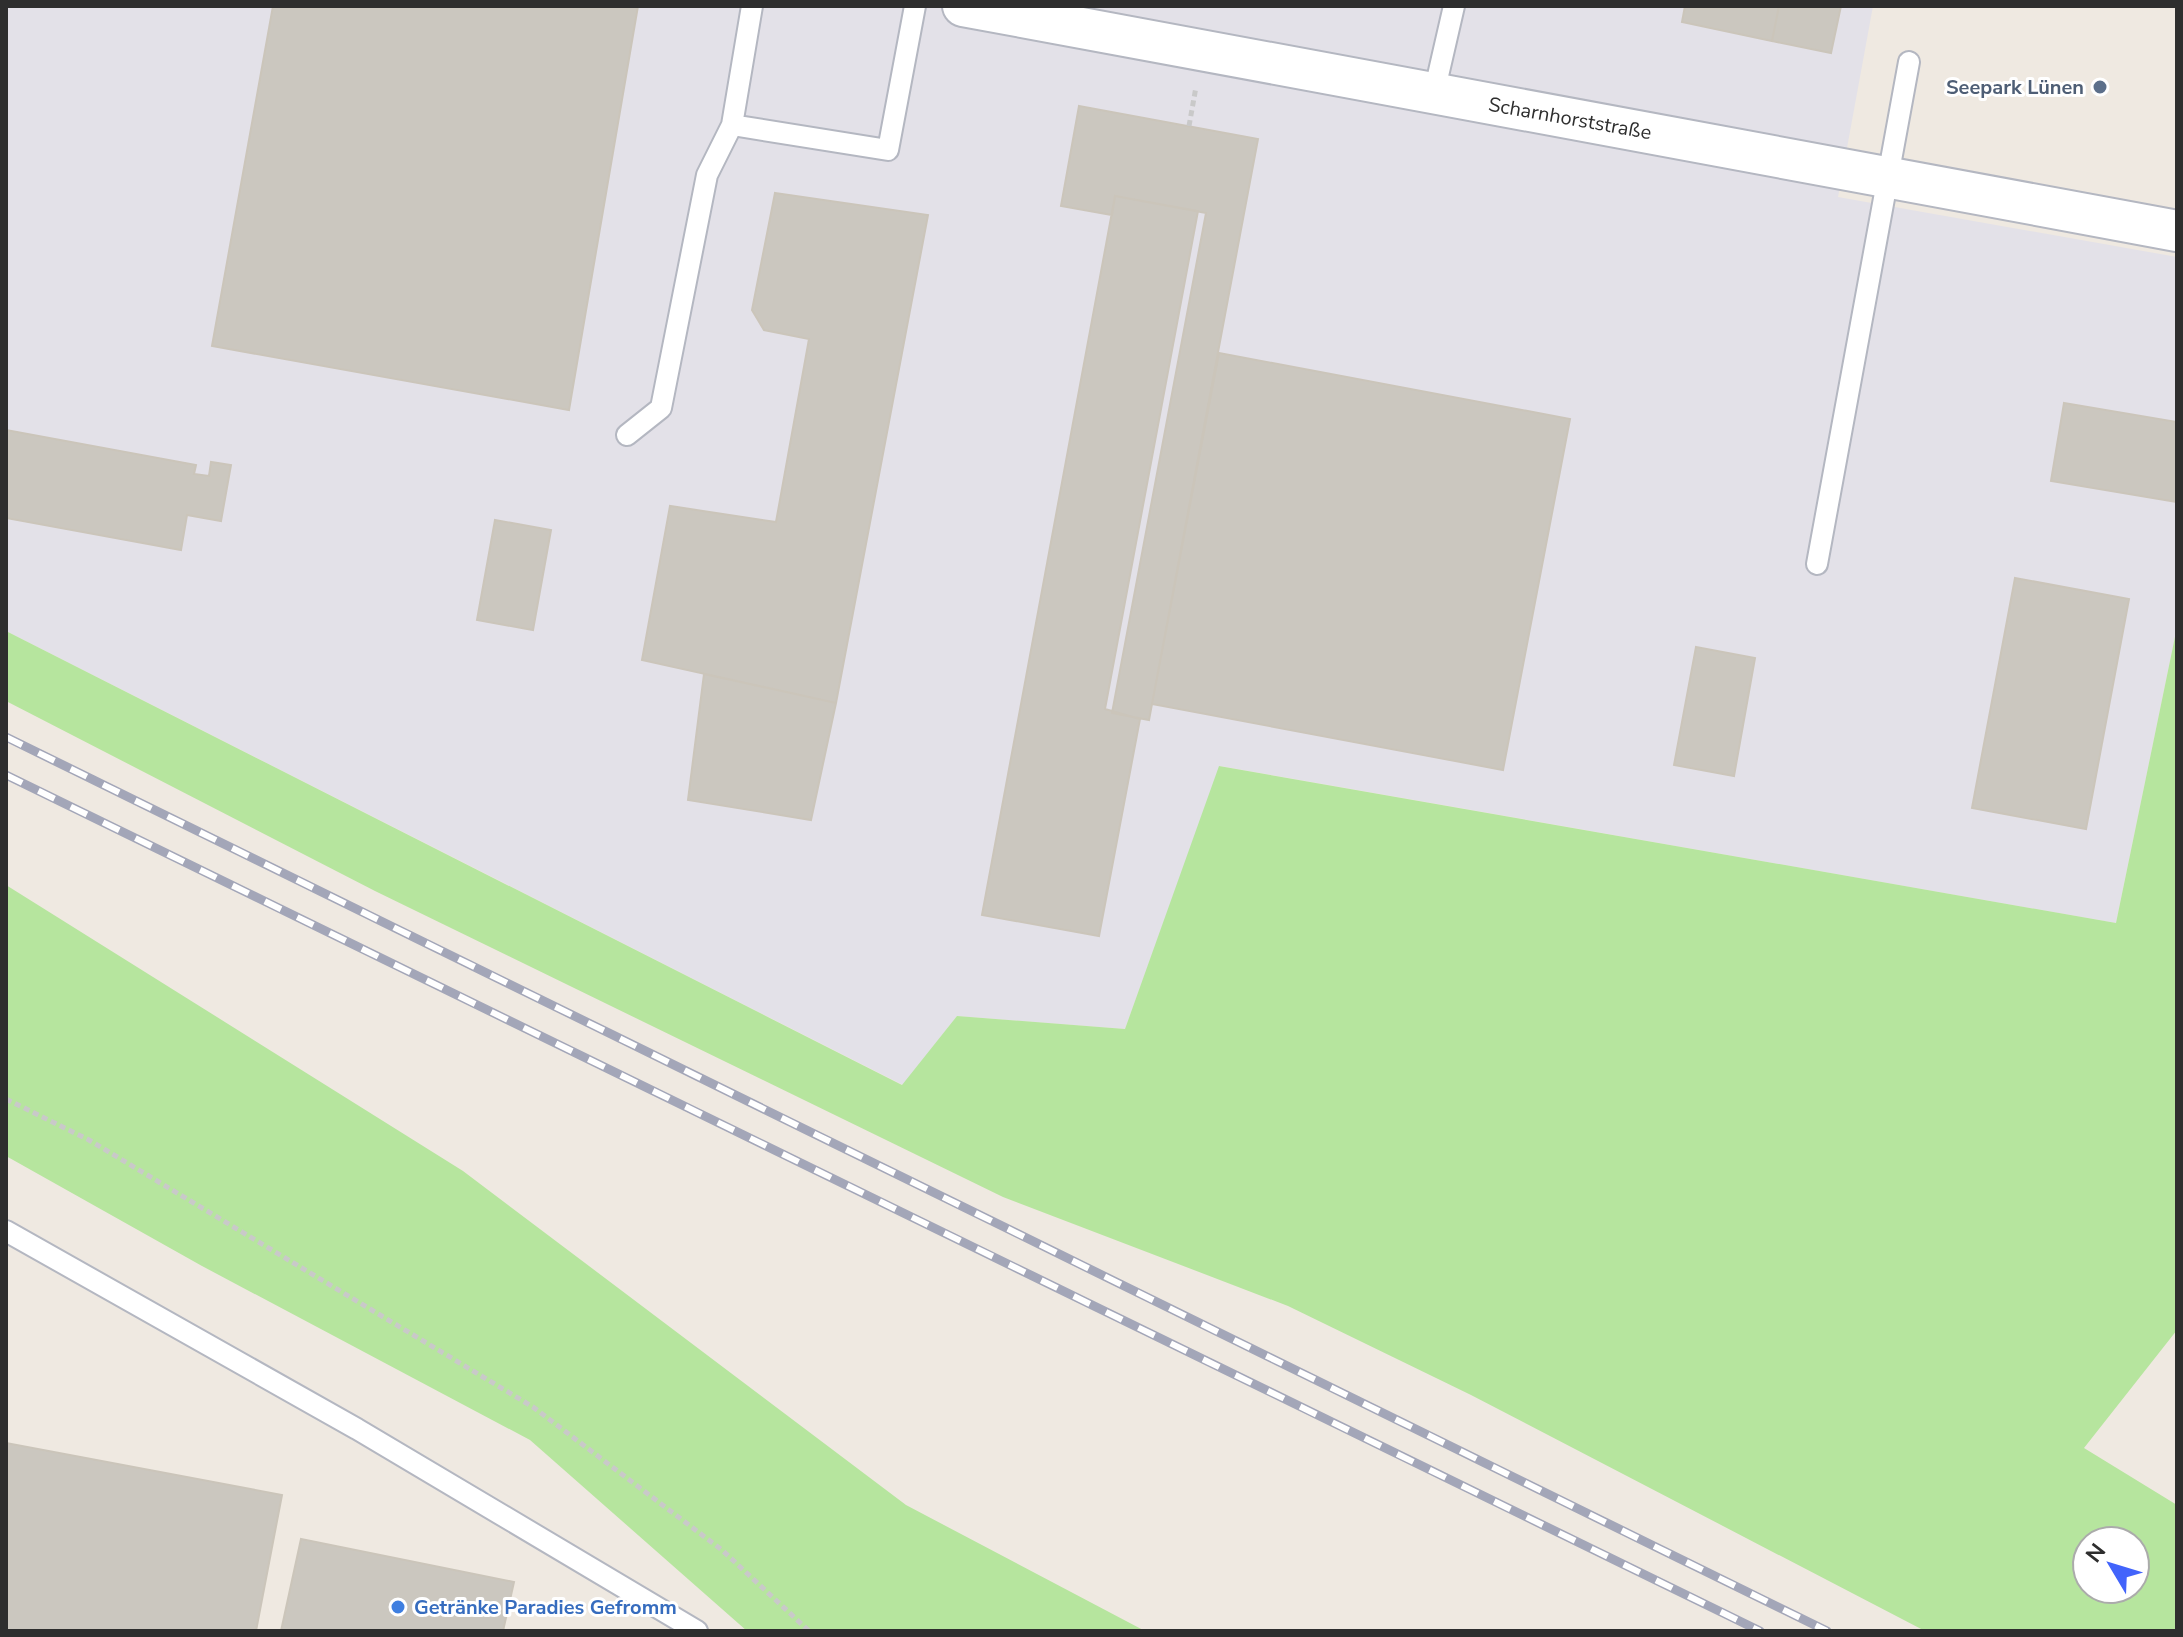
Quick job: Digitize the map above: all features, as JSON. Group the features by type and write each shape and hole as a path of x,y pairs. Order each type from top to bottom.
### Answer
{"street":[{"name":"Scharnhorststraße","path":"963,6 1889,175 2177,231"}],"lane":[{"path":"627,435 661,408 707,175 732,125 752,6"},
{"path":"732,125 888,150 915,6"},
{"path":"1434,93 1454,6"},
{"path":"1817,564 1909,62"},
{"path":"6,1231 357,1429 697,1631"}],"path":[{"path":"1189,126 1197,84"},
{"path":"6,1099 89,1140 533,1407 722,1550 809,1631"}],"shaded area":[{"path":"6,6 1873,6 1838,197 2177,257 2177,627 2116,923 1220,766 1125,1029 957,1016 903,1085 6,631"}],"green space":[{"path":"2177,627 2177,1330 2084,1448 2177,1505 2177,1631 1925,1631 1471,1395 1288,1306 1003,1197 375,891 6,701 6,631 902,1085 957,1016 1125,1029 1219,766 2116,923"},
{"path":"6,885 463,1171 906,1505 1145,1631 747,1631 530,1440 202,1266 6,1156"}],"building":[{"path":"273,6 638,6 569,410 212,346"},
{"path":"1685,6 1779,6 1772,41 1682,22"},
{"path":"1779,6 1841,6 1831,53 1772,41"},
{"path":"1079,106 1258,139 1149,720 1112,713 1206,213 1115,196 1112,215 1061,206"},
{"path":"775,193 928,215 836,703 642,660 670,506 776,522 809,339 764,330 752,310"},
{"path":"1115,196 1198,211 1105,709 1140,719 1099,936 982,915"},
{"path":"1219,353 1570,419 1503,770 1152,704"},
{"path":"2064,403 2177,422 2177,502 2051,481"},
{"path":"6,430 196,465 194,474 209,476 211,462 231,465 221,521 187,515 181,550 6,518"},
{"path":"495,520 551,530 533,630 477,620"},
{"path":"2015,578 2129,599 2086,829 1972,808"},
{"path":"1696,647 1755,658 1734,776 1674,765"},
{"path":"704,674 836,703 811,820 688,800"},
{"path":"6,1443 282,1495 256,1631 6,1631"},
{"name":"Getränke Paradies Gefromm","path":"301,1539 514,1582 503,1631 281,1631"}],"railway":[{"path":"6,737 1827,1631"},
{"path":"6,775 1760,1631"}],"place":[{"name":"Seepark Lünen","path":"2100,87"},
{"name":"Getränke Paradies Gefromm","path":"398,1607"}]}
